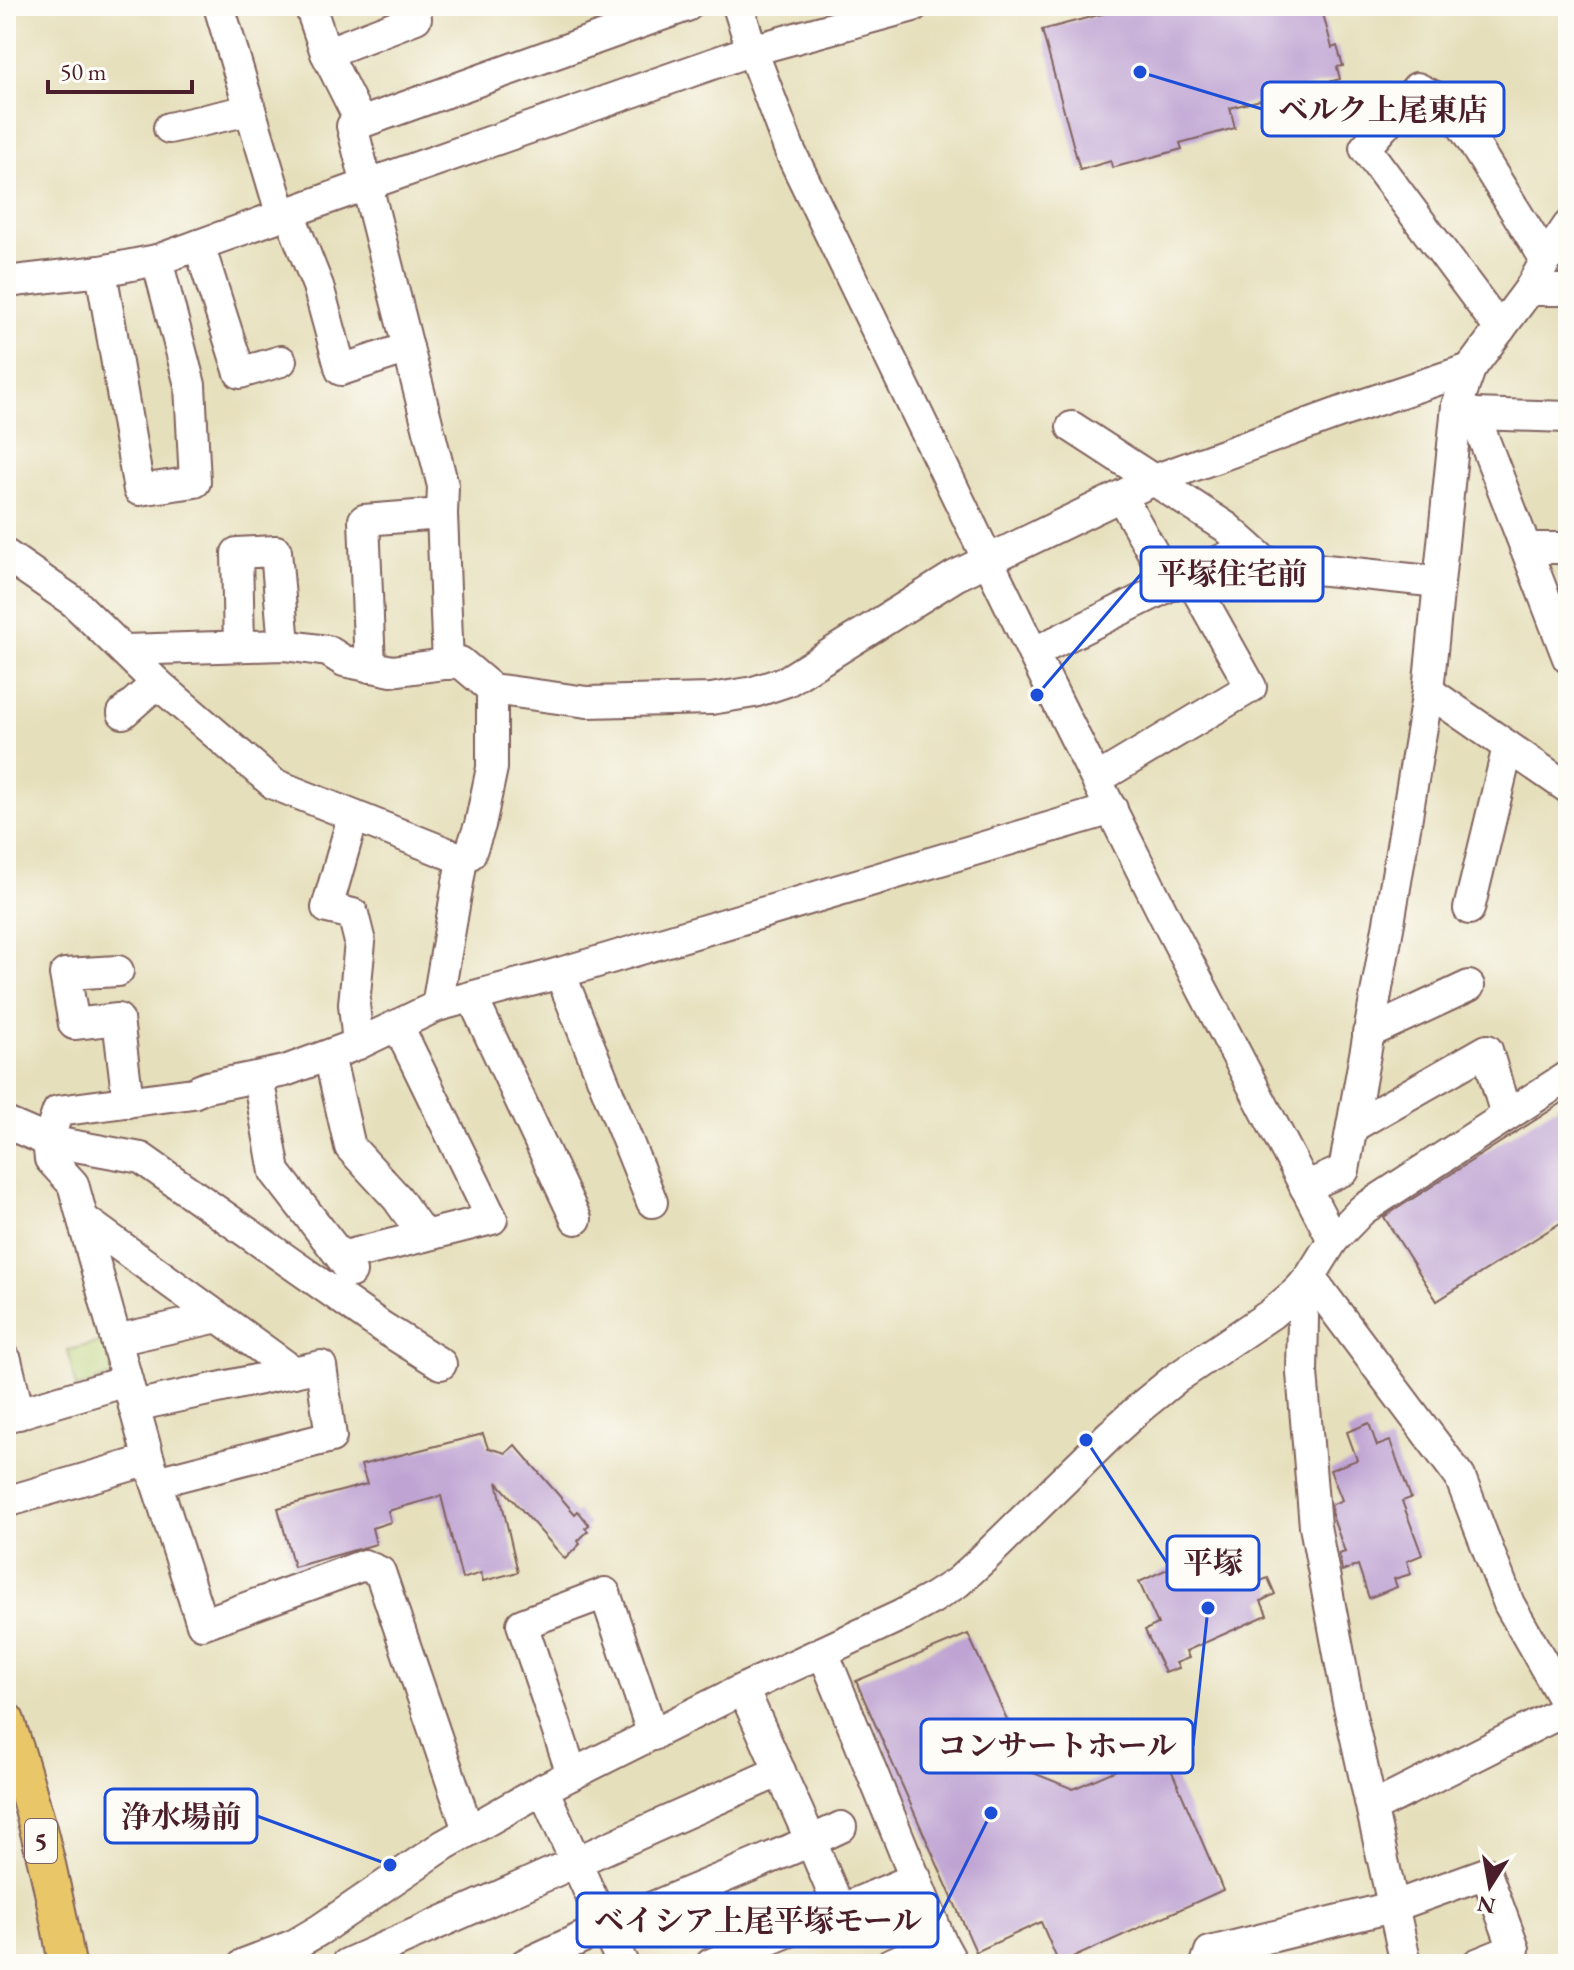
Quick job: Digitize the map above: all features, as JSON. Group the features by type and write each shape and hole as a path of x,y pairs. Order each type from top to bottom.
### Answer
{"main road":[{"name":"5","path":"6,1721 34,1810 67,1964"}],"street":[{"path":"219,6 286,214 318,286 341,370 408,348"},
{"path":"310,6 326,53 361,123"},
{"path":"326,53 416,18 411,6"},
{"path":"448,664 443,486 352,126 687,6"},
{"path":"738,6 790,151 1033,653 1171,929 1333,1240"},
{"path":"6,282 101,271 157,260 752,50 913,6"},
{"path":"1500,329 1365,148 1417,88 1449,104 1546,260"},
{"path":"169,128 250,110"},
{"path":"1305,1187 1344,1170 1428,691 1439,582 1470,369 1529,290 1568,226"},
{"path":"199,245 240,373 281,361"},
{"path":"101,271 139,490 195,482 190,385 157,260"},
{"path":"1529,290 1568,290"},
{"path":"125,650 284,645 328,651 344,661 392,671 460,662 492,689 587,702 711,699 754,692 787,681 955,576 1154,480 1470,369"},
{"path":"1465,410 1568,417"},
{"path":"1465,410 1562,625 1568,658"},
{"path":"1072,427 1226,527 1264,561 1439,582"},
{"path":"1097,779 1251,687 1121,496"},
{"path":"370,667 364,520 442,514"},
{"path":"1033,653 1248,547"},
{"path":"1525,548 1568,548"},
{"path":"239,646 237,553 276,551 284,645"},
{"path":"6,555 74,602 157,683 274,784 462,859"},
{"path":"123,713 157,683"},
{"path":"437,1006 462,859 470,854 480,825 492,768 492,689"},
{"path":"1428,691 1568,788"},
{"path":"1469,909 1508,747"},
{"path":"468,1830 380,1572 364,1565 202,1624 152,1471 73,1184 50,1159 48,1141 58,1111 193,1093 207,1087 285,1071 358,1044 437,1006 560,973 1112,809"},
{"path":"353,817 327,908 353,914 360,942 354,1004 358,1044"},
{"path":"118,971 65,974 74,1024 118,1019 128,1102"},
{"path":"560,973 652,1202"},
{"path":"1368,1033 1469,986"},
{"path":"472,997 576,1219"},
{"path":"341,1257 492,1219 398,1026"},
{"path":"1352,1127 1487,1050 1506,1115"},
{"path":"329,1055 350,1147 397,1198 424,1236"},
{"path":"244,1964 294,1945 468,1830 543,1789 743,1689 902,1615 958,1582 1143,1405 1175,1379 1271,1314 1304,1284 1333,1240 1370,1204 1568,1076"},
{"path":"258,1077 275,1172 351,1272 317,1282"},
{"path":"6,1123 48,1141 141,1158 382,1327 441,1364"},
{"path":"83,1219 294,1372"},
{"path":"1304,1284 1460,1477 1509,1604 1568,1708 1372,1808"},
{"path":"1304,1284 1302,1373 1315,1526 1348,1702 1406,1964"},
{"path":"116,1340 218,1317"},
{"path":"6,1360 12,1416 130,1394 321,1366 331,1437 6,1502"},
{"path":"572,1774 522,1624 605,1593 653,1735"},
{"path":"823,1652 947,1953 890,1964"},
{"path":"743,1689 840,1910"},
{"path":"321,1929 347,1964 780,1771"},
{"path":"543,1789 623,1964"},
{"path":"525,1964 841,1827"},
{"path":"1206,1964 1210,1952 1392,1907 1486,1873 1514,1949 1477,1964"},
{"path":"711,1964 916,1878"}],"green space":[{"path":"109,1340 118,1373 76,1389 68,1350"}],"building":[{"path":"1116,6 1321,6 1332,48 1337,46 1343,66 1337,67 1340,79 1230,108 1235,128 1180,143 1182,149 1112,168 1111,161 1080,170 1042,30 1117,10"},
{"path":"1568,1099 1568,1218 1437,1301 1384,1217"},
{"path":"1369,1423 1377,1446 1390,1441 1411,1498 1402,1501 1422,1555 1407,1561 1411,1574 1394,1579 1397,1587 1369,1598 1358,1565 1342,1571 1339,1554 1345,1552 1331,1505 1342,1500 1330,1470 1357,1460 1347,1432"},
{"path":"483,1434 488,1448 506,1453 515,1445 575,1514 578,1511 589,1525 585,1528 588,1531 578,1541 580,1544 565,1559 497,1482 518,1572 483,1581 481,1573 462,1579 441,1496 388,1511 391,1522 372,1528 376,1544 294,1567 278,1508 367,1484 361,1465"},
{"path":"1194,1542 1200,1557 1235,1542 1253,1584 1268,1578 1275,1594 1261,1601 1267,1615 1186,1651 1189,1658 1176,1663 1179,1668 1165,1673 1145,1630 1158,1624 1139,1582 1174,1566 1168,1554"},
{"path":"968,1634 1031,1772 1073,1789 1137,1761 1142,1770 1167,1760 1223,1890 1059,1964 1041,1922 976,1952 856,1681"}],"place":[{"name":"ベルク上尾東店","path":"1140,72"},
{"name":"平塚住宅前","path":"1037,695"},
{"name":"平塚","path":"1086,1440"},
{"name":"コンサートホール","path":"1208,1608"},
{"name":"ベイシア上尾平塚モール","path":"991,1813"},
{"name":"浄水場前","path":"390,1865"}]}
